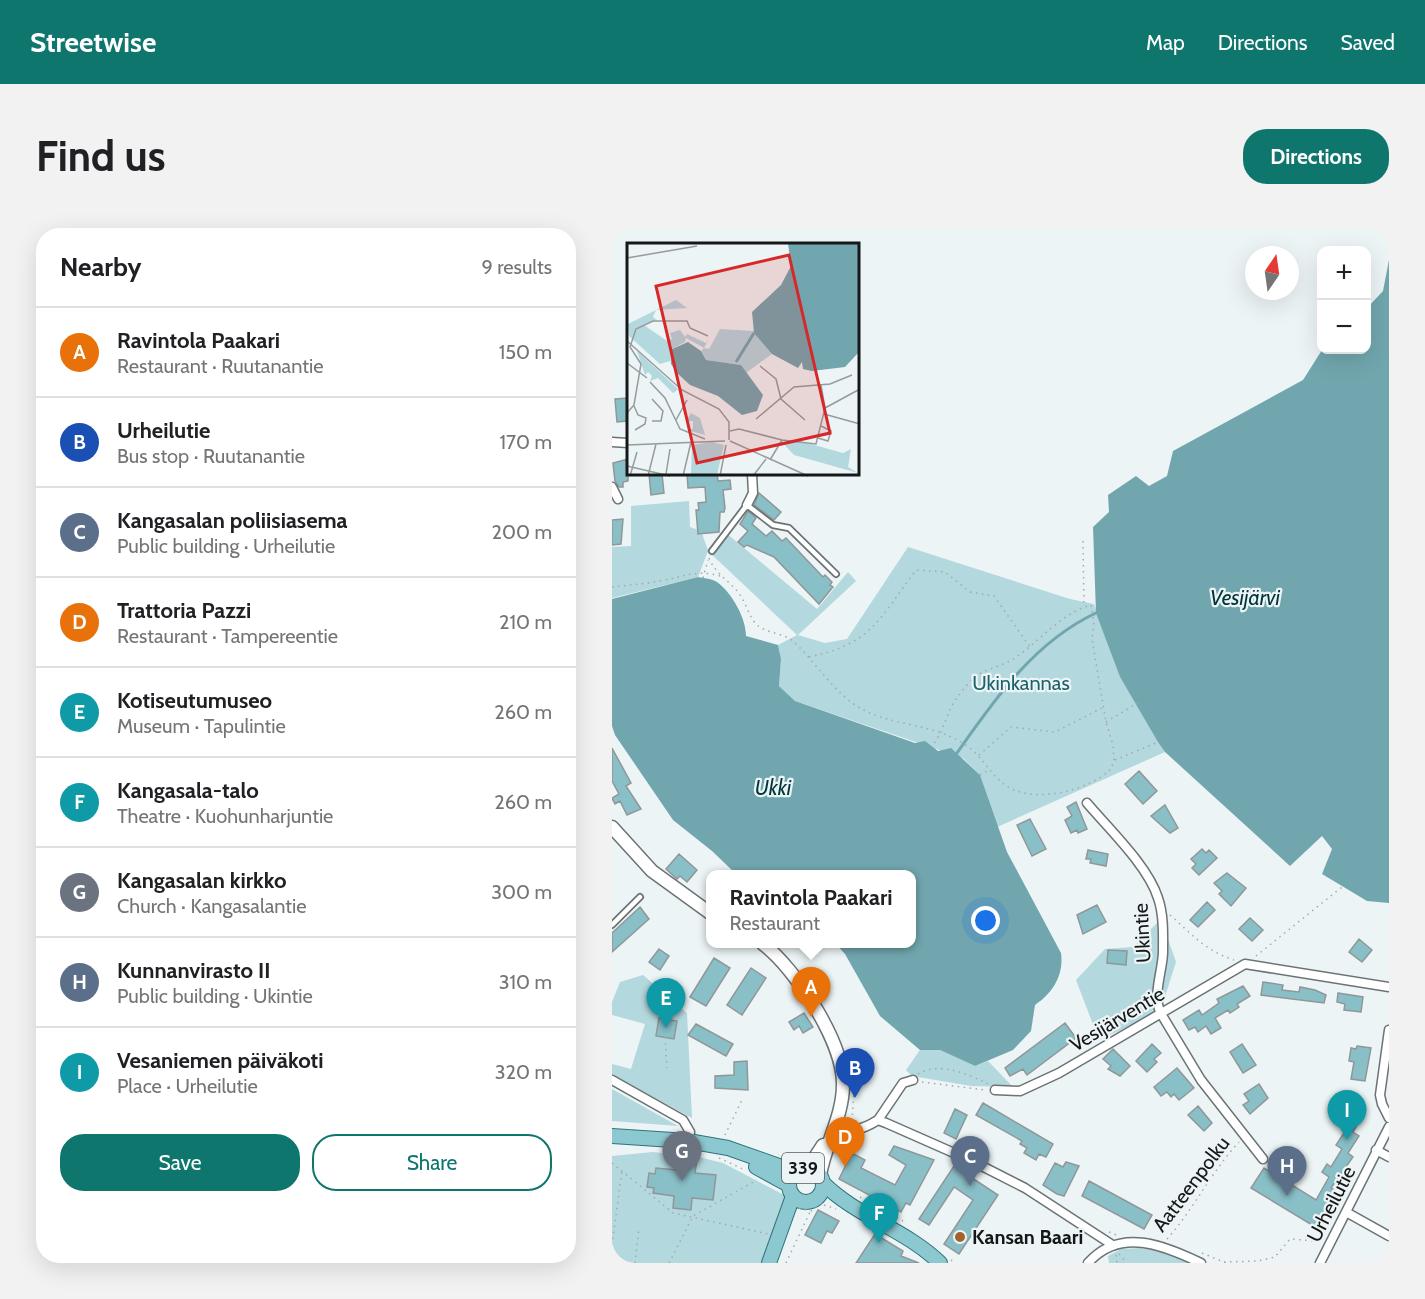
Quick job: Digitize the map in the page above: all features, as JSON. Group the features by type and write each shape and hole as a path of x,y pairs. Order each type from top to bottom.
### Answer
{"main road":[{"path":"612,827 652,871 706,909"},
{"path":"767,948 791,971 814,1008 836,1052 843,1085 834,1127 778,1263"},
{"name":"339","path":"612,1136 688,1141 728,1148 806,1192 844,1202 912,1240 940,1263"},
{"path":"769,1263 806,1192"}],"street":[{"path":"612,442 627,443"},
{"path":"747,505 753,493 752,476"},
{"path":"612,487 618,498"},
{"name":"Ukintie","path":"1087,803 1152,884 1161,908 1163,954 1157,1004 1160,1012"},
{"path":"1245,964 1389,987"},
{"name":"Vesijärventie","path":"995,1090 1020,1091 1059,1073 1245,964"},
{"path":"1160,1012 1201,1080 1263,1159"},
{"path":"1389,1030 1380,1095 1389,1118"},
{"path":"612,1080 682,1120 690,1132 688,1141"},
{"path":"834,1127 847,1131 858,1130 878,1120 903,1083 913,1080"},
{"path":"878,1120 970,1160 1025,1188 1111,1244 1137,1243 1161,1247 1201,1263"},
{"name":"Urheilutie","path":"1320,1263 1389,1127"},
{"path":"1376,1150 1389,1157"},
{"path":"1346,1212 1389,1236"},
{"path":"1088,1263 1111,1244"}],"lane":[{"path":"712,551 747,505 773,525 789,528 836,574"},
{"path":"612,925 640,897"}],"path":[{"path":"1083,540 1085,607"},
{"path":"703,578 712,551"},
{"path":"709,558 721,576 739,593 755,622 764,630 791,640 852,705 874,715 941,734 968,746 988,770 1002,783 1017,792 1045,794 1078,788 1106,773 1114,760 1158,742"},
{"path":"808,657 838,651 867,635 916,570 945,572 970,592 994,596 1030,648"},
{"path":"612,587 661,581 691,572 705,572 721,576"},
{"path":"932,746 941,734 946,716 958,696 978,675 1002,666 1030,648 1071,614 1091,605 1094,614 1092,639 1114,760"},
{"path":"1106,722 1138,703"},
{"path":"978,756 1011,727 1055,732 1104,706"},
{"path":"981,775 988,770"},
{"path":"1161,908 1195,941 1213,952 1245,964 1342,887"},
{"path":"665,1037 668,1068"},
{"path":"913,1080 924,1070 947,1070 975,1078 995,1090"},
{"path":"913,1080 972,1090 995,1090"},
{"path":"669,1263 693,1216 760,1178 717,1146 733,1122 742,1101"},
{"name":"Aatteenpolku","path":"1172,1243 1165,1241 1185,1219 1218,1164 1244,1137"},
{"path":"612,1163 673,1213 775,1236"},
{"path":"612,1245 622,1170"},
{"path":"786,1263 806,1192"},
{"path":"635,1263 639,1228"},
{"path":"1106,1231 1127,1236"},
{"path":"1197,1251 1225,1262 1258,1261 1275,1257 1290,1239 1314,1241 1330,1234"},
{"path":"1117,1263 1116,1250 1127,1263"}],"green space":[{"name":"Ukinkannas","path":"689,501 690,527 701,531 708,550 725,532 817,609 848,572 856,581 798,635 825,643 847,639 908,547 1070,599 1094,604 1120,677 1165,752 997,827 980,775 963,758 795,701 779,686 781,659 778,645 797,635 708,551 698,577 612,598 612,547 631,546 631,506"},
{"path":"1161,919 1176,962 1160,1012 1099,1040 1076,980 1105,949 1133,947"},
{"path":"643,975 687,1013 692,1118 612,1075 612,1064 631,1069 645,1024 612,1015 612,1002 620,982"},
{"path":"920,1050 940,1050 975,1066 988,1061 1013,1087 971,1086 912,1076 906,1070"},
{"path":"612,1089 678,1126 612,1121"},
{"path":"653,1152 699,1157 723,1163 786,1196 761,1263 612,1263 612,1156"},
{"path":"1140,1248 1169,1253 1193,1263 1109,1263 1108,1256 1121,1249"}],"water":[{"name":"Vesijärvi","path":"1389,260 1389,903 1367,901 1322,874 1332,849 1322,836 1290,866 1165,752 1120,677 1096,613 1093,527 1109,512 1108,495 1136,476 1149,486 1167,476 1173,451 1303,380 1319,354 1371,354 1371,304 1383,291"},
{"name":"Ukki","path":"698,577 717,582 737,606 744,622 746,636 778,645 781,659 779,686 795,701 915,743 925,741 938,751 951,748 980,775 1007,852 1061,953 1061,969 1056,983 1035,1005 1031,1031 1013,1050 975,1066 940,1050 920,1050 880,1016 840,948 916,948 916,870 732,870 673,820 615,735 612,726 612,599"}],"building":[{"path":"627,398 627,421 617,422 615,399"},
{"path":"627,459 628,481 623,482 623,487 619,487 615,481 613,463"},
{"path":"649,476 662,476 664,493 651,495"},
{"path":"687,476 717,476 718,481 730,480 731,489 723,490 725,508 724,512 720,512 719,532 698,534 696,510 699,510 698,503 706,502 705,487 688,488"},
{"path":"759,493 781,512 774,520 754,505"},
{"path":"748,511 756,518 752,524 766,536 772,531 782,541 786,538 823,577 825,575 832,582 830,585 833,587 819,604 774,557 747,545 744,547 738,542 748,531 740,524"},
{"path":"623,519 621,544 612,545 612,520"},
{"path":"612,748 631,783 626,786 641,809 627,815 620,801 615,804 612,798 619,794 612,781"},
{"path":"1139,771 1157,791 1143,804 1125,784"},
{"path":"1076,802 1087,829 1071,833 1065,820 1072,816 1067,807"},
{"path":"1165,805 1178,828 1170,833 1151,816"},
{"path":"1030,819 1046,849 1032,856 1017,825"},
{"path":"1202,849 1206,853 1209,850 1217,858 1199,875 1192,868 1196,864 1191,859"},
{"path":"1088,850 1108,854 1106,866 1090,863 1091,859 1086,859"},
{"path":"679,854 697,870 687,882 680,876 677,879 666,869"},
{"path":"1227,873 1246,888 1231,906 1219,894 1222,891 1214,883"},
{"path":"1207,902 1215,910 1198,927 1190,920"},
{"path":"1097,905 1106,922 1083,934 1077,915"},
{"path":"640,907 649,919 612,952 612,933"},
{"path":"1250,918 1263,930 1252,941 1239,929"},
{"path":"1359,939 1372,950 1362,962 1349,952"},
{"path":"659,949 669,956 660,970 649,962"},
{"path":"1108,950 1127,951 1126,965 1107,963"},
{"path":"714,958 730,968 706,1006 690,997"},
{"path":"751,968 766,978 742,1015 727,1005"},
{"path":"1263,982 1283,985 1282,990 1299,992 1300,987 1315,990 1326,995 1324,1003 1261,995"},
{"path":"1243,986 1250,996 1237,1004 1239,1007 1230,1013 1228,1010 1215,1018 1221,1028 1211,1034 1206,1026 1198,1032 1195,1027 1189,1030 1183,1020 1199,1010 1202,1015 1219,1003 1217,999"},
{"path":"1338,993 1363,997 1361,1012 1344,1010 1345,1004 1337,1002"},
{"path":"804,1013 813,1027 803,1033 799,1026 794,1030 789,1022"},
{"path":"659,1018 677,1021 674,1039 656,1036"},
{"path":"1065,1023 1076,1038 1027,1075 1023,1069 1010,1076 1005,1068"},
{"path":"696,1024 733,1044 726,1056 688,1035"},
{"path":"1152,1044 1161,1053 1154,1059 1157,1062 1147,1072 1136,1061"},
{"path":"1242,1044 1256,1065 1243,1073 1230,1052"},
{"path":"1357,1046 1371,1048 1365,1081 1351,1079 1354,1062 1349,1061 1351,1048 1356,1049"},
{"path":"1113,1049 1130,1066 1120,1076 1108,1069 1111,1066 1103,1059"},
{"path":"747,1061 748,1090 715,1088 715,1076 734,1075 734,1062"},
{"path":"1177,1068 1194,1088 1179,1100 1174,1094 1171,1097 1167,1092 1161,1096 1154,1087"},
{"path":"1259,1084 1268,1098 1250,1114 1243,1105 1249,1101 1244,1094"},
{"path":"983,1103 1053,1144 1046,1157 1039,1154 1036,1160 1024,1153 1027,1148 1020,1144 1022,1141 976,1115"},
{"path":"1198,1106 1212,1123 1204,1131 1188,1115"},
{"path":"1352,1106 1364,1113 1353,1132 1359,1136 1348,1153 1353,1157 1331,1188 1339,1193 1317,1228 1251,1188 1264,1168 1274,1174 1284,1158 1296,1166 1287,1182 1316,1200 1329,1177 1322,1172 1327,1164 1331,1167 1342,1149 1336,1145 1348,1127 1341,1124"},
{"path":"955,1109 967,1115 956,1139 944,1133"},
{"path":"894,1146 934,1160 910,1205 906,1203 901,1212 839,1179 852,1153 865,1160 861,1168 895,1185 906,1165 889,1155"},
{"path":"679,1157 697,1159 695,1173 716,1175 713,1200 692,1198 691,1210 673,1208 674,1196 653,1193 654,1188 647,1187 649,1173 655,1174 656,1168 677,1170"},
{"path":"1066,1162 1079,1166 1064,1196 1043,1185 1055,1163 1063,1167"},
{"path":"954,1166 998,1195 959,1254 944,1244 973,1200 954,1187 929,1225 919,1219"},
{"path":"1089,1181 1152,1215 1144,1229 1082,1196"},
{"path":"818,1210 839,1221 832,1233 827,1231 821,1243 805,1235"},
{"path":"875,1234 903,1251 901,1256 919,1263 856,1263"}],"waterway":[{"path":"957,753 1001,693 1035,656 1074,625 1096,613"}],"place":[{"name":"Ravintola Paakari","path":"811,1017"},
{"name":"Kotiseutumuseo","path":"666,1028"},
{"name":"Urheilutie","path":"855,1098"},
{"name":"Vesaniemen päiväkoti","path":"1347,1140"},
{"name":"Trattoria Pazzi","path":"845,1167"},
{"name":"Kangasalan kirkko","path":"682,1181"},
{"name":"Kangasalan poliisiasema","path":"970,1186"},
{"name":"Kunnanvirasto II","path":"1287,1196"},
{"name":"Kansan Baari","path":"960,1237"},
{"name":"Kangasala-talo","path":"879,1243"}]}
